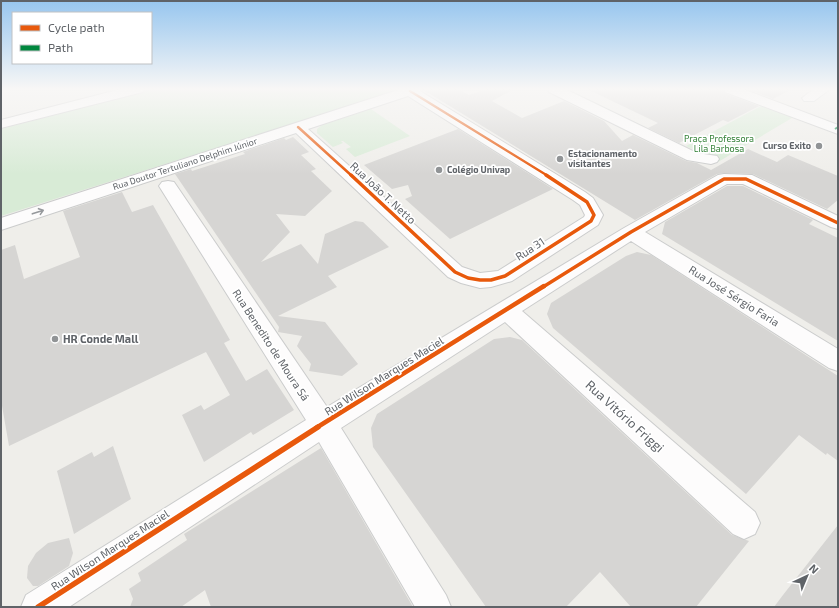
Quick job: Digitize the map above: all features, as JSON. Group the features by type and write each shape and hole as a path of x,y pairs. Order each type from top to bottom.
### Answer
{"street":[{"path":"1,124 27,117"},
{"name":"Rua Doutor Tertuliano Delphim Júnior","path":"1,224 328,117"},
{"name":"Rua 31","path":"455,117 579,196 587,202 594,215 590,221 505,276 478,282 455,272"},
{"path":"612,117 693,157 711,159"},
{"path":"805,117 838,130"},
{"path":"826,117 838,122"},
{"name":"Rua João T. Netto","path":"298,127 455,272"},
{"name":"Rua Wilson Marques Maciel","path":"38,607 322,424 631,232 724,179 746,180 838,223"},
{"name":"Rua Benedito de Moura Sá","path":"168,186 322,424 434,607"},
{"name":"Rua José Sérgio Faria","path":"631,232 838,361"},
{"name":"Rua Vitório Friggi","path":"507,310 744,523"}],"green space":[{"path":"45,117 312,117 1,216 1,129"},
{"path":"345,117 383,117 410,136 355,157 346,149 351,147 343,141 341,141 343,143 333,147 317,133 317,129 322,125"},
{"name":"Praça Professora Lila Barbosa","path":"740,117 793,117 718,162 686,146"}],"building":[{"path":"468,117 597,117 604,121 622,141 633,135 686,161 697,163 711,170 748,149 777,162 788,155 838,176 838,200 827,209 753,174 724,173 717,174 635,220"},
{"path":"646,117 737,117 728,122 723,120 679,143 648,128 658,123"},
{"path":"458,129 553,189 450,239 405,199 412,196 408,185 392,189 364,165"},
{"path":"293,137 309,152 301,155 316,169 311,171 332,191 305,216 276,214 290,232 261,262 301,244 318,264 325,234 355,221 363,222 389,247 328,276 337,287 278,316 325,322 358,364 342,376 309,371 311,364 297,346 302,336 278,332 279,327 175,174 191,169 192,171 245,154 243,152 284,138 286,140"},
{"path":"727,186 743,186 813,220 809,224 838,238 838,341 662,234 665,222"},
{"path":"122,192 132,212 153,205 230,340 224,343 246,381 267,369 294,410 253,435 251,432 204,462 182,415 201,405 204,410 230,395 206,352 9,446 1,400 1,250 15,245 24,279 80,257 63,211"},
{"path":"637,252 651,255 838,376 838,461 827,453 826,455 799,435 746,494 553,328 547,314 551,303 626,256"},
{"path":"510,337 522,340 732,535 749,541 696,607 631,607 600,572 566,607 486,607 373,447 371,428 377,414 494,339"},
{"path":"113,446 131,499 74,534 57,471 92,452 94,457"},
{"path":"321,448 413,607 211,607 205,590 181,607 130,607 133,599 129,589 141,581 138,573 187,540 184,534"},
{"path":"838,525 838,607 774,607 783,595"},
{"path":"69,538 73,553 69,566 38,586 33,586 27,578 28,566 36,553 48,543"}],"cycle path":[{"path":"298,127 455,272 474,280 491,280 505,276 591,221 594,215 587,202 579,196 452,117"},
{"path":"38,607 323,424 631,232 724,179 746,179 838,223"}],"place":[{"name":"Curso Exito","path":"819,146"},
{"name":"Estacionamento visitantes","path":"560,159"},
{"name":"Colégio Univap","path":"439,170"},
{"name":"HR Conde Mall","path":"55,339"}]}
